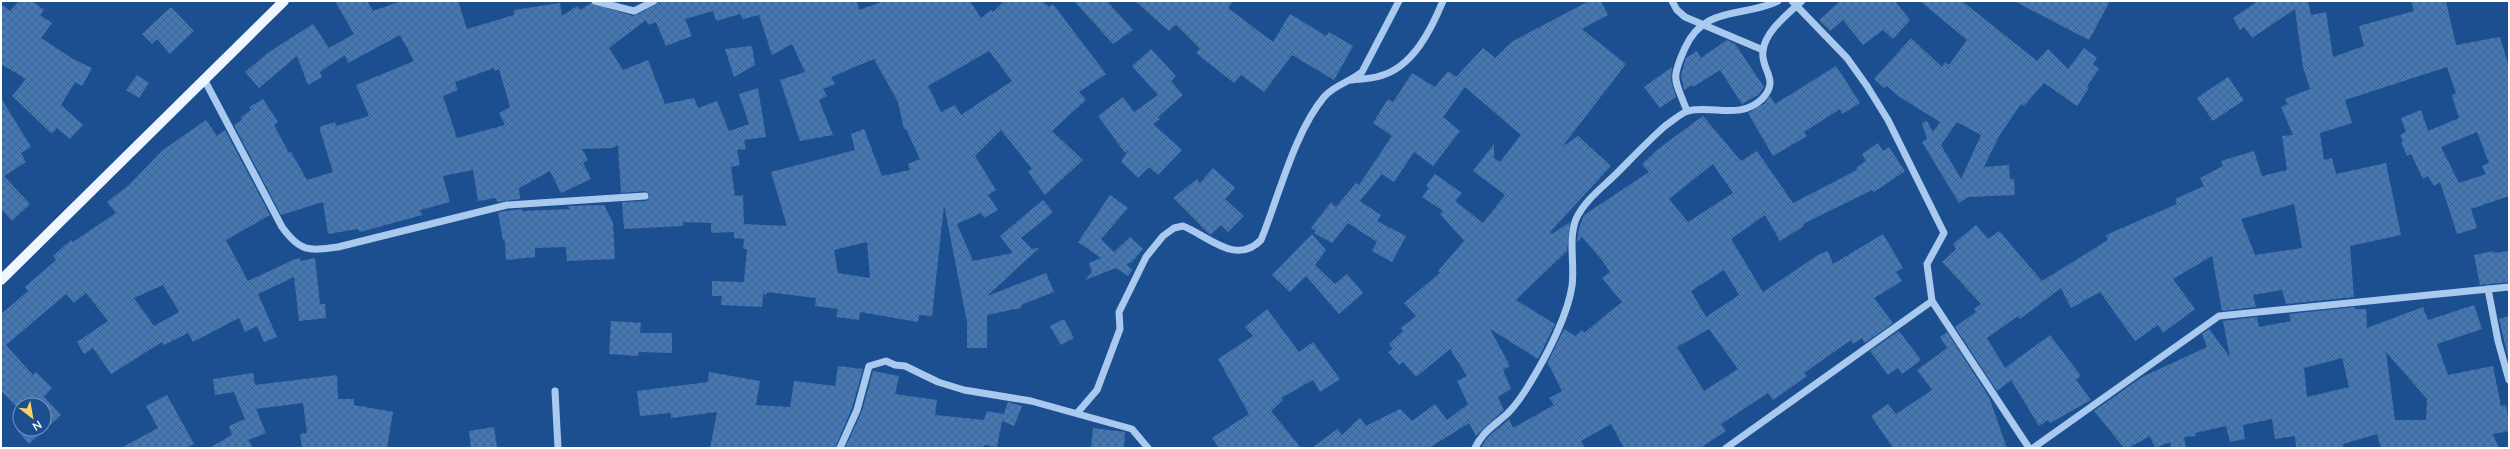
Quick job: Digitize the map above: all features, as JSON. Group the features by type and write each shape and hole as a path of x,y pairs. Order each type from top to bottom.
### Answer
{"main road":[{"path":"1,280 284,1"}],"street":[{"path":"595,1 634,11 654,1"},
{"path":"1352,80 1362,72 1374,53 1399,1"},
{"path":"1078,412 1097,390 1120,329 1119,312 1127,292 1154,245 1174,228 1182,226 1206,240 1233,250 1245,251 1255,246 1262,240 1296,147 1308,122 1324,97 1338,86 1352,80 1380,76 1396,69 1408,60 1422,42 1443,1"},
{"path":"1672,1 1677,10 1685,17 1763,50"},
{"path":"1687,111 1678,88 1675,69 1689,39 1702,24 1726,14 1757,9 1778,1"},
{"path":"1475,448 1480,436 1508,413 1533,379 1568,304 1572,285 1572,235 1576,218 1600,188 1632,156 1667,125 1687,111 1705,110 1726,113 1744,108 1761,100 1768,91 1771,78 1764,59 1763,50 1780,23 1797,3 1847,58 1888,120 1930,201 1944,233 1927,264 1932,301 2029,448"},
{"path":"204,79 282,227 293,242 300,247 312,249 338,247 507,205 645,196"},
{"path":"2033,448 2218,316 2509,287"},
{"path":"2488,289 2498,341 2509,380"},
{"path":"1726,448 1932,301"},
{"path":"840,448 857,410 869,366 886,361 895,365 905,366 938,382 964,390 1031,401 1078,412 1132,429 1148,448"},
{"path":"555,391 558,448"}],"building":[{"path":"19,1 33,1 44,10 40,15 52,23 41,38 73,59 92,68 82,86 75,82 61,105 83,125 70,139 57,128 52,134 12,96 26,79 1,64 1,4 10,11"},
{"path":"335,1 367,1 373,11 401,1 458,1 467,29 514,15 514,10 560,3 562,16 577,6 580,10 591,3 633,16 656,5 659,1 857,1 859,10 884,1 970,1 981,18 991,10 993,12 1004,1 1042,1 1049,7 1053,4 1106,74 1079,92 1086,100 1052,131 1083,160 1045,195 1028,172 1032,169 1001,130 975,156 996,190 988,195 998,210 984,218 981,213 957,224 973,261 1013,253 1000,236 1043,200 1053,212 1021,238 1032,249 1039,248 987,296 1046,273 1054,292 1021,305 1021,308 987,315 987,348 967,348 967,322 944,205 932,316 919,315 918,322 860,312 859,320 836,317 838,309 815,306 816,298 767,292 766,295 763,294 762,307 721,305 722,296 712,296 712,281 744,282 747,249 743,249 744,239 734,238 734,232 711,233 711,223 683,222 683,226 624,229 622,202 646,201 650,195 645,191 621,193 618,145 613,148 582,149 588,160 583,163 591,179 561,193 550,171 519,188 520,199 497,202 496,198 478,201 473,170 443,176 450,202 420,210 422,215 360,232 358,229 328,234 323,202 281,215 234,125 242,120 241,117 251,110 249,107 263,99 278,122 274,125 289,153 291,152 307,180 333,172 319,127 335,122 336,126 369,116 356,85 414,61 400,35 348,63 345,55 320,72 322,77 308,85 297,56 259,88 245,72 269,52 313,24 329,48 354,34","holes":["713,11 716,21 740,14 743,19 759,15 772,55 792,44 805,72 780,80 800,141 833,135 819,100 827,96 823,89 835,84 831,77 874,59 898,102 904,129 906,129 920,159 908,164 910,170 882,176 864,129 851,134 855,150 771,172 787,226 744,224 743,195 735,196 731,167 740,165 737,150 746,149 744,140 766,137 758,88 739,94 749,124 729,131 717,101 698,108 694,98 665,104 648,60 623,70 609,48 646,20 648,25 656,22 666,46 692,36 685,19","989,51 1012,81 961,115 955,105 941,112 928,86","494,68 495,71 499,69 510,107 499,113 505,125 457,138 443,96 458,90 455,82","867,242 870,278 838,273 834,250"]},
{"path":"1074,1 1107,1 1133,30 1113,44"},
{"path":"1135,1 1233,1 1228,8 1273,42 1290,14 1326,36 1329,32 1353,46 1334,80 1292,55 1264,92 1241,75 1234,83 1196,53 1200,49 1176,25 1169,31"},
{"path":"1589,1 1601,1 1608,15 1582,29 1626,64 1562,147 1578,136 1611,166 1550,232 1552,234 1570,222 1567,251 1516,300 1555,324 1538,359 1490,329 1510,366 1503,370 1511,389 1498,397 1504,410 1476,436 1469,423 1429,448 1312,448 1337,429 1342,435 1360,418 1366,426 1400,409 1412,421 1435,404 1447,420 1468,404 1457,381 1467,376 1450,349 1416,377 1403,362 1399,365 1388,352 1393,349 1389,344 1403,331 1401,328 1416,316 1404,303 1440,273 1438,271 1464,241 1440,214 1443,211 1422,197 1429,188 1426,186 1435,174 1462,193 1455,201 1483,223 1505,195 1473,171 1494,144 1494,158 1500,162 1521,135 1465,87 1443,117 1460,131 1433,166 1414,152 1394,182 1382,174 1360,201 1381,215 1377,221 1406,236 1392,262 1372,251 1377,242 1348,223 1332,243 1314,233 1316,231 1311,228 1331,202 1336,207 1356,183 1359,185 1392,136 1373,123 1388,99 1393,102 1412,73 1435,87 1448,71 1456,77 1483,48 1495,58 1513,41"},
{"path":"1840,1 1895,1 1910,20 1893,39 1883,30 1863,45 1843,20 1830,31 1819,20"},
{"path":"1920,1 1962,1 2037,61 2048,49 2068,69 2084,48 2097,58 2093,64 2099,69 2087,86 2089,88 2077,106 2044,83 2024,106 2021,104 1999,136 1984,167 2009,165 2010,179 2014,179 2015,195 1968,197 1959,203 1922,142 1927,139 1922,123 1927,121 1933,132 1940,122 1898,96 1887,86 1884,88 1874,79 1911,38 1942,67 1945,62 1949,65 1967,40","holes":["1957,122 1981,135 1961,179 1941,145"]},
{"path":"2014,1 2110,1 2089,40"},
{"path":"2258,1 2308,1 2311,15 2326,12 2333,57 2364,46 2359,26 2414,11 2411,1 2446,1 2456,45 2500,37 2509,67 2509,196 2471,209 2477,228 2457,234 2440,182 2434,186 2428,176 2423,179 2411,154 2407,156 2401,142 2403,141 2400,135 2406,132 2401,118 2421,110 2428,131 2459,118 2452,95 2456,93 2447,67 2345,100 2352,123 2320,133 2324,160 2332,158 2336,174 2386,163 2401,235 2350,246 2354,297 2286,304 2282,290 2253,295 2256,307 2222,311 2212,256 2173,279 2195,309 2163,333 2158,325 2135,341 2100,292 2071,308 2061,288 2020,319 2018,316 1987,338 2005,368 2050,335 2081,376 2076,380 2091,400 2050,423 2048,420 2039,426 2011,380 1997,391 1955,327 1976,312 1974,309 1981,304 1942,262 1956,249 1953,244 1976,225 1988,239 1999,231 2042,281 2108,240 2106,235 2177,204 2175,199 2204,186 2200,178 2223,166 2221,161 2254,151 2262,176 2287,170 2282,136 2293,135 2281,107 2288,104 2285,99 2310,89 2303,67 2295,9 2252,38 2244,27 2240,30 2233,18","holes":["2477,132 2489,163 2482,166 2486,174 2459,183 2441,147","2294,204 2302,248 2255,255 2241,219"]},
{"path":"171,7 194,31 170,54 157,39 152,44 142,34"},
{"path":"1727,40 1735,44 1764,87 1758,95 1742,104 1720,70 1693,87 1692,85 1684,90 1681,75 1686,58 1697,51 1701,58"},
{"path":"752,46 755,65 734,77 725,49"},
{"path":"1151,49 1176,76 1171,81 1183,95 1158,117 1160,119 1153,124 1182,150 1158,175 1149,167 1138,178 1121,162 1129,149 1125,153 1098,116 1123,97 1134,112 1158,95 1132,66"},
{"path":"1836,66 1860,103 1842,114 1840,109 1804,132 1807,136 1773,156 1748,113 1765,103 1770,96 1775,104"},
{"path":"1672,67 1671,81 1676,97 1660,108 1644,87"},
{"path":"137,75 149,83 139,98 126,90"},
{"path":"2228,77 2244,100 2213,121 2197,98"},
{"path":"1,98 31,147 21,153 26,162 4,176 30,204 12,221 1,209"},
{"path":"1703,116 1741,161 1757,151 1793,203 1857,170 1856,168 1866,161 1862,154 1878,143 1883,151 1889,147 1905,171 1874,192 1872,190 1803,224 1804,226 1780,241 1765,215 1731,239 1763,292 1818,255 1828,251 1833,264 1883,234 1903,268 1896,272 1902,281 1874,298 1893,323 1865,343 1862,338 1853,344 1851,340 1804,373 1807,376 1773,400 1768,393 1721,424 1726,431 1700,448 1624,448 1611,424 1581,441 1585,448 1483,448 1482,445 1489,436 1509,419 1513,428 1554,405 1549,398 1562,391 1547,364 1564,329 1575,336 1582,330 1584,333 1622,302 1602,278 1610,272 1601,259 1582,237 1577,242 1579,228 1584,215 1649,172 1642,164 1658,149","holes":["1713,164 1733,193 1688,222 1669,199","1724,270 1739,295 1706,317 1691,291","1709,329 1738,369 1704,391 1677,347"]},
{"path":"206,120 217,136 225,130 270,215 226,240 248,281 293,260 300,258 301,261 315,258 320,304 325,304 326,318 299,321 294,277 258,294 277,337 264,342 257,326 245,332 239,318 193,342 188,333 164,345 162,342 111,374 93,348 84,354 77,342 108,321 86,293 74,303 66,294 6,345 33,375 36,372 52,388 44,397 12,397 12,402 1,391 1,314 28,291 25,287 56,260 53,256 71,240 73,242 116,213 107,202 129,185 163,150","holes":["163,285 179,312 154,326 134,298"]},
{"path":"1213,168 1235,188 1225,199 1244,216 1228,232 1221,225 1210,235 1173,198 1197,179 1200,183"},
{"path":"1110,195 1128,208 1101,239 1114,252 1130,237 1143,249 1132,262 1126,264 1132,270 1128,276 1116,268 1085,280 1092,272 1089,263 1101,258 1078,242"},
{"path":"604,205 613,223 615,259 567,261 566,247 535,248 535,257 506,260 505,241 503,241 498,212 522,209 522,211 570,209 568,206"},
{"path":"1312,234 1326,250 1315,265 1335,284 1347,274 1363,293 1339,314 1306,276 1290,292 1272,275"},
{"path":"2494,251 2494,253 2509,251 2509,282 2480,285 2474,255"},
{"path":"2474,305 2482,329 2437,344 2448,375 2493,366 2501,406 2506,405 2509,421 2509,431 2493,434 2499,448 2381,448 2377,434 2343,444 2343,448 2296,448 2295,436 2275,439 2272,419 2243,425 2245,439 2230,442 2226,426 2195,433 2196,436 2184,437 2186,448 2171,448 2170,442 2155,448 2150,436 2128,448 2124,448 2094,411 2142,377 2207,347 2202,334 2209,329 2230,357 2223,321 2257,317 2259,327 2291,321 2289,314 2355,307 2355,309 2366,309 2367,328 2423,307 2428,320","holes":["2386,352 2427,399 2426,420 2395,420","2342,358 2349,387 2307,397 2304,368"]},
{"path":"1267,309 1299,352 1313,342 1340,379 1320,392 1313,380 1281,398 1283,400 1271,411 1301,448 1219,448 1212,438 1249,414 1218,359 1253,336 1245,327"},
{"path":"2509,316 2509,361 2499,319"},
{"path":"1064,319 1074,338 1061,345 1050,326"},
{"path":"611,321 641,323 640,333 672,333 672,353 639,352 638,356 609,354"},
{"path":"1899,331 1921,360 1902,374 1898,368 1888,375 1870,351"},
{"path":"1947,332 1989,397 2007,448 1893,448 1871,416 1888,404 1896,414 1932,390 1917,370 1947,348 1940,337"},
{"path":"838,366 863,369 852,408 835,448 710,448 717,412 671,418 671,413 640,416 637,391 708,382 709,372 760,381 756,405 790,407 794,381 835,386"},
{"path":"873,371 899,376 895,394 937,400 935,415 984,420 987,411 1003,414 1003,416 1008,402 1022,406 1014,426 1002,421 997,447 984,445 983,448 845,448 862,411"},
{"path":"253,373 255,385 337,375 338,399 354,399 354,405 393,412 387,448 302,448 300,434 307,433 303,403 256,409 266,433 248,440 253,448 209,448 232,435 229,426 245,419 234,392 215,395 213,379"},
{"path":"167,395 194,444 186,448 121,448 158,428 146,406"},
{"path":"52,405 61,415 52,423"},
{"path":"494,427 497,448 471,448 469,431"},
{"path":"1093,428 1125,432 1124,448 1091,448"},
{"path":"23,437 37,437 29,444"}]}
